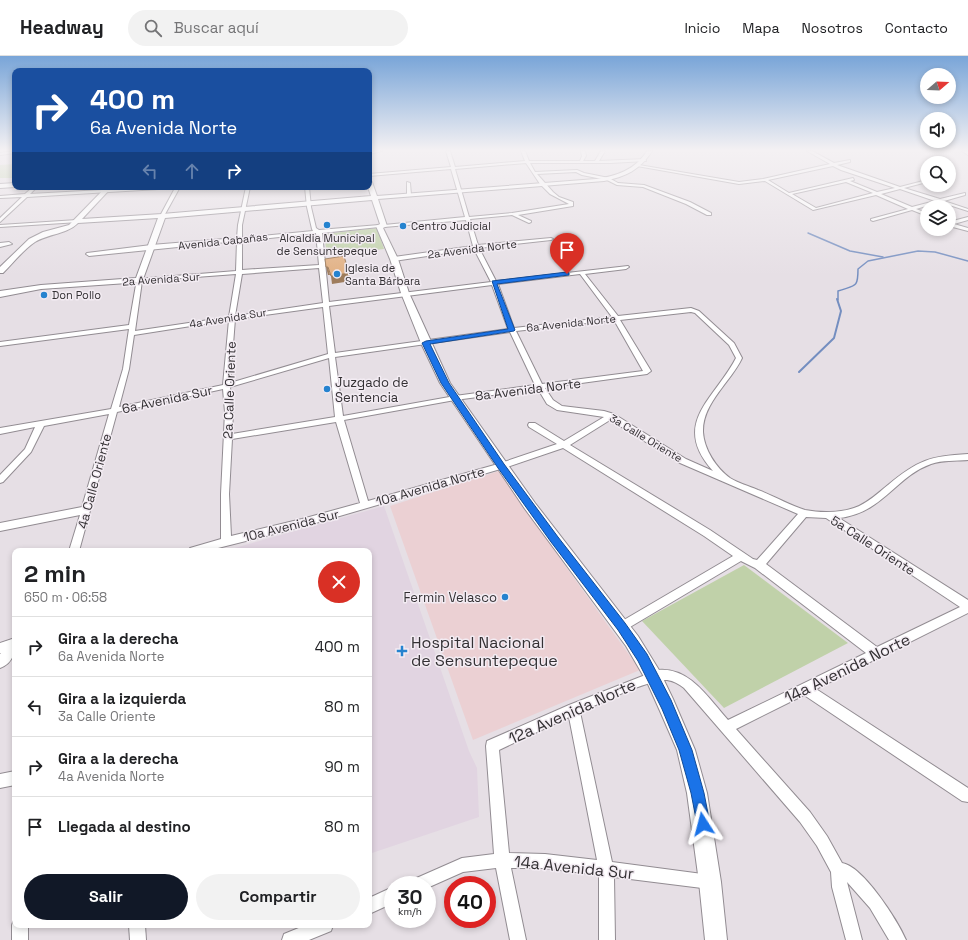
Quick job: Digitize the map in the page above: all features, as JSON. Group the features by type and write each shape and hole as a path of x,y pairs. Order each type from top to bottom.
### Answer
{"street":[{"path":"0,222 30,192"},
{"path":"0,197 70,192"},
{"path":"0,271 32,241 46,234 71,226 104,192"},
{"path":"162,216 175,192"},
{"name":"2a Calle Oriente","path":"226,541 225,494 229,412 226,386 232,316 239,273 240,225 247,192"},
{"path":"308,192 314,229 318,232 321,244 322,266 339,418 365,505"},
{"path":"372,192 381,226 394,259 405,294 438,370 501,466 554,539 622,627 653,676 677,728 693,772 703,824 716,940"},
{"path":"0,226 162,216 443,192"},
{"name":"3a Calle Oriente","path":"458,192 476,247 494,282 512,330 540,387 554,406 560,408 596,411 611,416 674,456 728,480"},
{"name":"Avenida Cabañas","path":"89,254 513,214 571,205 571,202 555,197 550,192"},
{"path":"660,192 688,203 709,214"},
{"path":"786,192 816,209 883,192"},
{"path":"789,194 796,192"},
{"path":"873,192 920,212"},
{"path":"911,192 934,200"},
{"path":"941,200 963,194"},
{"path":"873,220 920,206"},
{"path":"956,207 968,210"},
{"path":"513,214 529,222"},
{"name":"4a Calle Oriente","path":"75,548 113,410 126,369 139,280 162,216"},
{"path":"956,222 968,218"},
{"path":"956,226 968,230"},
{"name":"2a Avenida Norte","path":"394,259 476,247 551,239"},
{"path":"0,245 10,244"},
{"name":"2a Avenida Sur","path":"0,294 41,287 322,266"},
{"name":"4a Avenida Sur","path":"0,344 48,336 132,330 494,282 626,267"},
{"path":"582,272 616,318"},
{"path":"0,289 20,291"},
{"name":"6a Avenida Norte","path":"332,355 512,330 691,310 697,312 732,344 737,351 739,358 706,407 700,420 699,435 703,449 728,480"},
{"name":"8a Avenida Norte","path":"228,437 248,435 455,398 646,373 616,318"},
{"name":"6a Avenida Sur","path":"0,431 113,410 226,386 332,355"},
{"name":"10a Avenida Norte","path":"365,505 501,466 564,445 611,416"},
{"path":"0,480 28,450 41,424"},
{"path":"532,425 600,466 750,562 759,565 876,653"},
{"path":"828,515 861,510 912,470 924,463 940,459 968,458"},
{"name":"5a Calle Oriente","path":"728,480 804,513 828,515 968,607"},
{"name":"10a Avenida Sur","path":"203,548 302,523 365,505"},
{"path":"0,527 86,510"},
{"path":"759,565 804,513"},
{"path":"622,627 741,556"},
{"name":"14a Avenida Norte","path":"726,728 968,607"},
{"path":"0,648 12,645"},
{"path":"0,663 12,648"},
{"path":"653,676 663,674 680,678 688,684 805,817 822,841 838,870 840,887 854,940"},
{"name":"12a Avenida Norte","path":"502,860 492,746 573,709 653,676"},
{"path":"805,689 960,792 967,796 968,795"},
{"path":"573,709 606,869 607,940"},
{"path":"0,781 12,779"},
{"path":"502,860 518,940"},
{"name":"14a Avenida Sur","path":"436,877 462,865 502,860 545,861 710,882"},
{"path":"838,870 846,870 867,892 885,917 898,940"},
{"path":"372,905 384,899"},
{"path":"20,928 20,940"},
{"path":"138,928 138,940"},
{"path":"290,940 318,928"}],"shaded area":[{"name":"Fermin Velasco","path":"499,471 640,670 473,740 390,506"},
{"name":"Hospital Nacional de Sensuntepeque","path":"384,506 469,751 477,768 479,817 372,853 372,548 235,548"}],"green space":[{"path":"377,228 384,249 327,255 324,234"},
{"path":"744,565 848,643 724,708 642,621"}],"building":[{"path":"344,256 349,273 331,276 328,267 326,267 325,259"}],"waterway":[{"path":"808,233 850,251 883,257"},
{"path":"838,300 838,291 852,287 856,283 858,269 868,261 918,251 935,252 968,261"},
{"path":"799,372 834,338 841,311 837,299"}],"place":[{"name":"Alcaldia Municipal de Sensuntepeque","path":"327,225"},
{"name":"Centro Judicial","path":"403,226"},
{"name":"Iglesia de Santa Bárbara","path":"337,274"},
{"name":"Don Pollo","path":"44,295"},
{"name":"Juzgado de Sentencia","path":"327,389"},
{"name":"Fermin Velasco","path":"505,597"},
{"name":"Hospital Nacional de Sensuntepeque","path":"402,651"}],"route":[{"path":"567,274 494,282 512,330 426,343 445,383 501,466 554,539 622,627 643,658 667,705 686,750 698,793 703,824"}]}
